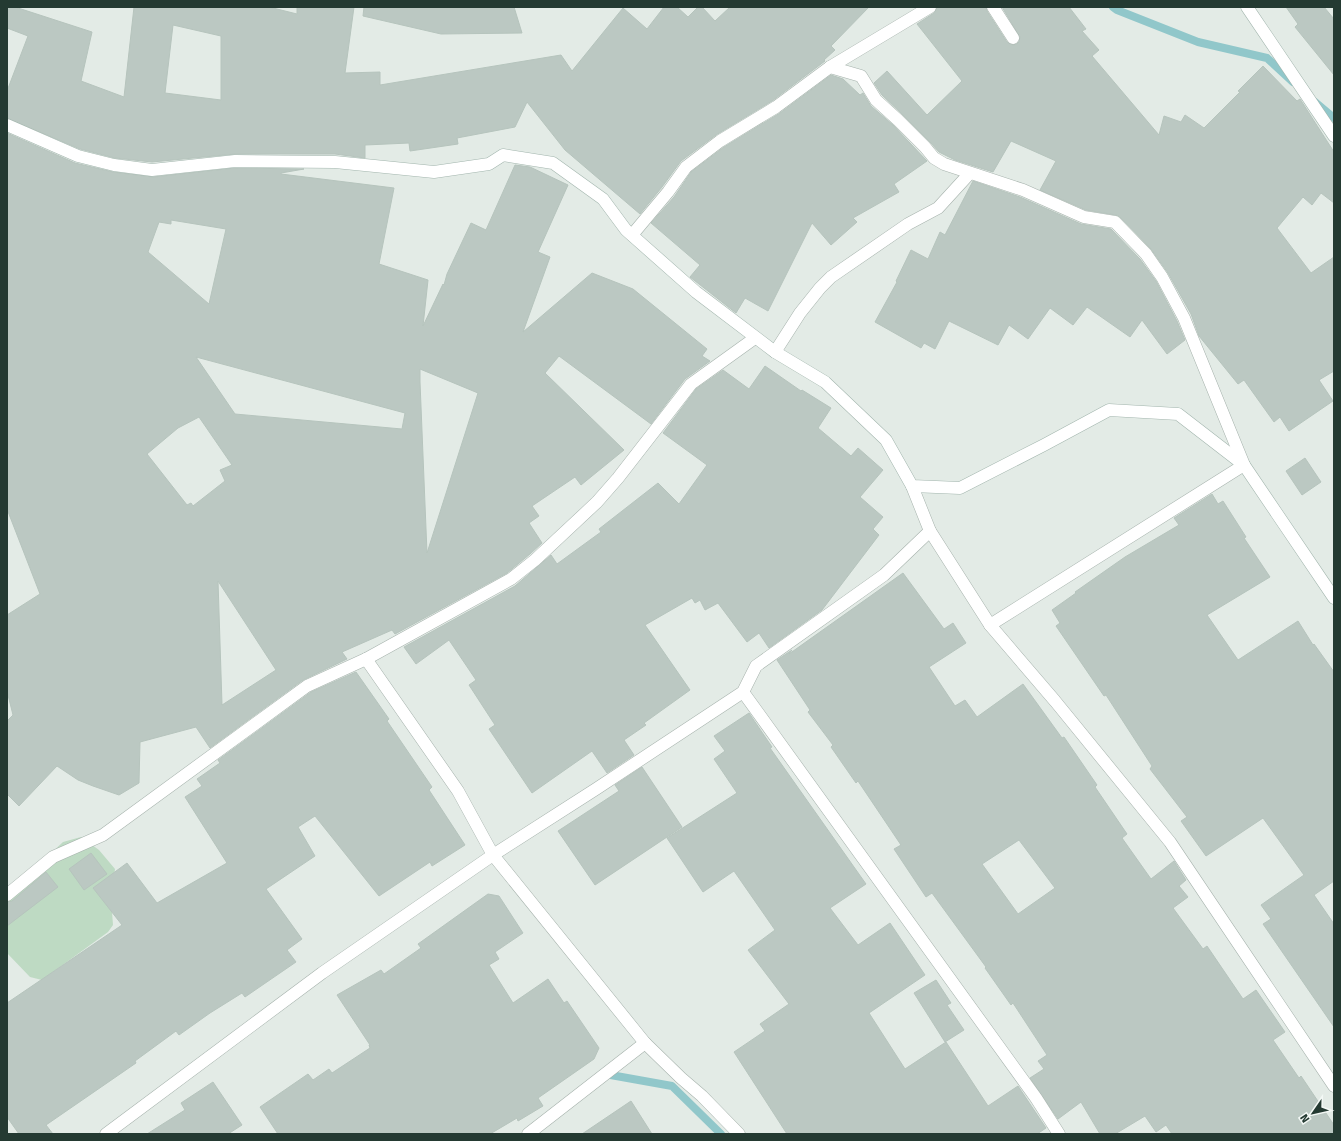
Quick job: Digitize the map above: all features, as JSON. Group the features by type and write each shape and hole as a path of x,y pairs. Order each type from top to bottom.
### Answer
{"street":[{"path":"632,235 668,192 686,167 720,141 776,107 830,67 930,7"},
{"path":"993,7 1014,38"},
{"path":"1247,7 1334,136"},
{"path":"830,67 860,76 876,100 898,120 934,158 944,164 1023,190 1084,217 1115,222 1146,254 1162,277 1184,318 1244,465 1334,598"},
{"path":"7,125 78,156 114,165 152,170 235,161 335,162 434,172 489,164 503,155 554,163 603,199 626,230 696,292 775,352 825,382 886,440 912,486 930,531 990,625 1055,701 1170,842 1334,1086"},
{"path":"775,352 800,313 831,277 908,224 938,208 970,173"},
{"path":"7,894 54,857 103,835 307,686 366,659 511,578 535,560 597,502 618,478 691,384 756,338"},
{"path":"912,486 960,488 1109,410 1178,414 1244,465"},
{"path":"990,625 1244,465"},
{"path":"106,1134 322,973 493,855 589,794 743,692 756,666 884,575 930,531"},
{"path":"366,659 458,791 493,855 645,1043 702,1096 739,1134"},
{"path":"743,692 1036,1098 1059,1134"},
{"path":"528,1134 645,1043"}],"green space":[{"path":"81,837 99,850 115,869 111,899 113,925 108,932 42,980 30,977 7,953 7,891 28,875 63,842"}],"building":[{"path":"7,7 15,7 92,32 81,81 124,97 134,7 269,7 297,14 297,7 354,7 345,73 380,72 380,85 561,55 572,71 623,8 647,29 664,7 677,7 688,17 698,7 702,7 715,21 730,7 869,7 831,46 835,50 824,60 825,61 772,101 716,135 681,161 640,214 565,150 527,102 515,127 457,138 458,144 410,151 409,143 365,145 365,158 335,154 235,154 152,162 115,158 80,149 7,118 7,91 28,36 7,28","holes":["173,25 221,36 221,100 165,93"]},
{"path":"364,7 514,7 522,33 441,34 363,16"},
{"path":"937,7 986,7 987,11 1007,42 1013,45 1019,42 1020,37 1002,7 1069,7 1086,29 1082,31 1099,50 1092,56 1159,135 1164,116 1181,122 1185,115 1204,128 1240,92 1238,91 1263,66 1297,101 1300,99 1334,152 1334,203 1321,193 1312,205 1303,197 1277,228 1311,273 1334,257 1334,371 1319,380 1333,401 1289,431 1280,417 1274,422 1244,380 1238,384 1199,336 1191,314 1168,273 1151,249 1120,217 1086,210 1040,190 1056,161 1011,141 993,172 955,160 939,152 882,95 874,83 887,71 927,115 962,81 917,24 934,13"},
{"path":"1286,7 1324,7 1334,19 1334,75 1295,27 1298,24"},
{"path":"831,75 843,79 860,95 863,93 871,106 893,125 927,161 894,184 899,192 853,218 857,222 831,245 812,223 768,311 745,298 736,313 690,277 700,265 651,223 674,197 691,172 724,147 780,113"},
{"path":"7,133 75,163 113,172 153,177 235,168 304,169 281,174 394,188 379,264 428,280 423,326 443,284 444,285 447,274 471,223 486,230 515,165 530,167 568,185 538,252 550,257 523,332 592,273 633,289 707,349 702,356 710,361 685,379 651,424 559,356 545,373 624,450 581,485 575,477 532,506 539,516 529,523 542,543 507,573 395,634 392,630 342,652 347,659 303,680 210,748 196,727 140,742 139,783 119,795 78,780 57,766 19,806 7,794 7,721 13,715 7,691 7,615 40,594 7,509","holes":["171,220 226,229 209,304 148,252 159,222 171,224","196,357 405,413 402,429 235,414","420,369 478,393 427,553","199,417 232,465 220,470 225,481 193,506 191,503 187,505 147,454 178,428","218,581 276,670 222,705"]},
{"path":"973,181 1020,197 1081,224 1111,229 1140,259 1156,281 1177,321 1185,340 1167,354 1142,320 1130,337 1087,307 1073,325 1050,308 1028,339 1009,325 998,345 949,321 935,349 924,343 921,348 875,322 897,282 896,281 911,250 928,259 940,232 945,235"},
{"path":"765,366 801,391 802,390 831,408 818,428 851,456 858,448 883,470 860,497 883,517 873,529 879,535 822,610 769,648 759,633 747,642 718,603 705,610 700,600 695,603 692,598 645,625 690,690 644,723 646,725 624,740 634,755 607,773 592,751 532,793 489,729 495,725 469,685 476,680 449,640 416,664 404,647 515,586 551,555 557,564 601,532 599,529 658,483 679,504 707,465 663,433 696,389 723,370 749,389"},
{"path":"1305,458 1321,482 1302,495 1286,471"},
{"path":"1212,494 1218,504 1223,501 1246,537 1244,538 1270,577 1207,615 1238,660 1298,621 1313,645 1314,644 1334,672 1334,881 1314,895 1334,924 1334,1027 1263,924 1271,919 1261,905 1304,875 1263,818 1206,856 1181,821 1187,817 1150,769 1152,766 1106,695 1104,696 1056,626 1060,623 1052,610 1125,557 1179,525 1174,518"},
{"path":"903,573 944,629 953,623 966,643 929,667 955,706 965,700 977,717 1023,684 1062,738 1064,737 1097,785 1095,787 1127,834 1122,838 1151,879 1174,861 1186,880 1179,886 1188,897 1173,908 1203,949 1207,946 1243,999 1256,990 1285,1032 1273,1040 1299,1078 1301,1076 1334,1125 1334,1134 1172,1134 1166,1125 1156,1132 1145,1116 1115,1134 1100,1134 1081,1102 1058,1119 1030,1078 1044,1069 1038,1061 1047,1055 1013,1003 1011,1005 985,968 986,967 932,893 926,897 894,849 901,845 858,781 856,783 831,747 833,745 808,712 810,710 777,660 792,650 789,654","holes":["1019,840 1055,888 1018,914 982,864"]},
{"path":"356,672 389,719 387,721 432,787 429,790 465,845 432,866 430,862 379,896 315,816 298,827 315,856 266,889 302,939 287,950 296,962 245,997 242,993 179,1035 176,1031 135,1061 136,1063 46,1125 53,1134 19,1134 7,1117 7,1003 122,925 93,888 127,863 157,903 227,863 185,797 202,786 197,779 220,763 218,760 311,692"},
{"path":"749,713 772,747 770,748 866,884 830,908 858,945 890,923 925,975 869,1013 905,1069 946,1042 988,1106 1018,1086 1046,1128 1037,1134 787,1134 734,1052 765,1031 760,1024 789,1004 748,950 775,930 734,871 703,892 667,838 737,793 714,759 725,751 714,736"},
{"path":"642,767 682,827 595,885 558,831 619,791 615,785"},
{"path":"91,853 107,874 84,890 69,869"},
{"path":"46,872 58,887 7,926 7,902 12,901"},
{"path":"488,894 499,896 523,933 495,952 499,959 489,965 513,1003 548,979 564,1003 567,1001 599,1048 594,1059 538,1098 543,1106 518,1121 517,1118 490,1134 278,1134 260,1107 308,1074 313,1080 329,1069 332,1073 370,1048 370,1045 337,995 381,970 384,974 421,948 418,944"},
{"path":"936,980 951,1003 947,1005 964,1030 945,1042 914,993"},
{"path":"213,1082 242,1125 228,1134 147,1134 185,1110 181,1103"},
{"path":"631,1101 652,1134 582,1134"}],"waterway":[{"path":"1113,7 1117,10 1198,42 1267,58 1293,82"},
{"path":"1315,102 1334,118"},
{"path":"605,1074 672,1086 721,1134"}]}
